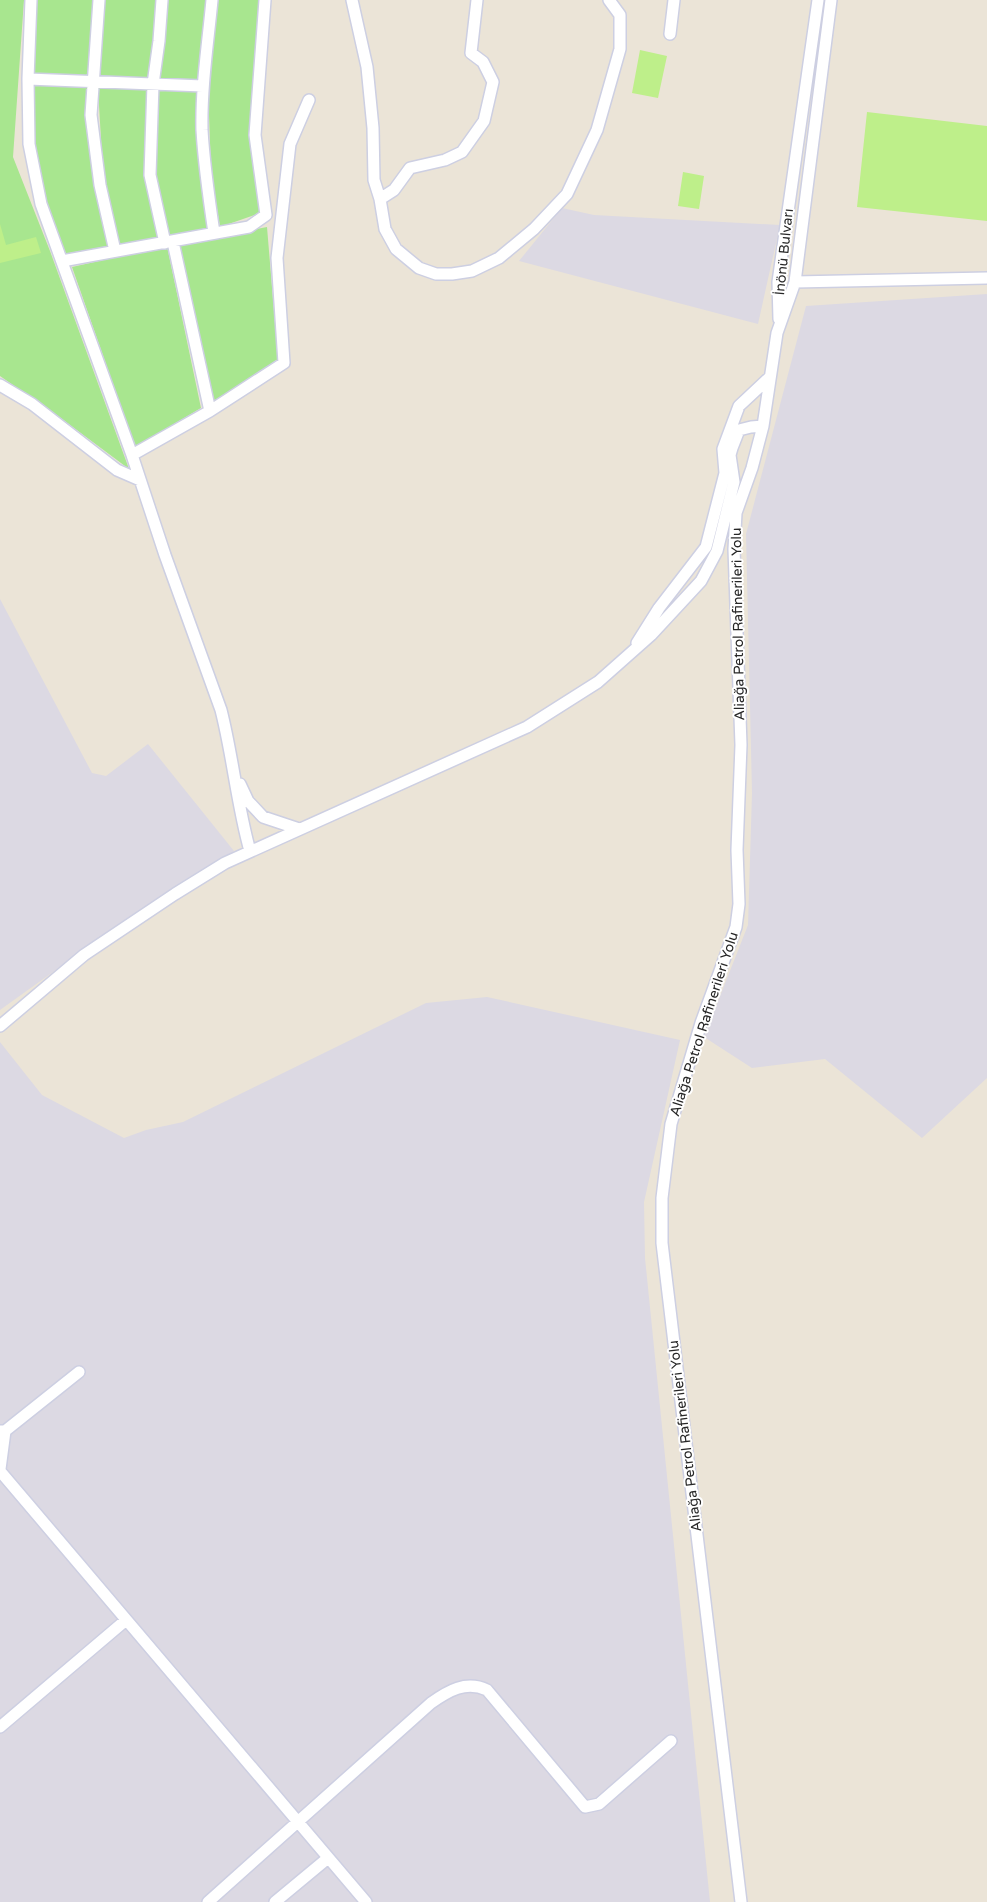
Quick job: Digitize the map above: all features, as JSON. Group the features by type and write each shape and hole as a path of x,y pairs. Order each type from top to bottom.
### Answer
{"street":[{"path":"31,0 28,144 40,204 132,454 165,555 214,691 226,730 250,851"},
{"path":"99,0 91,115 100,185 115,251"},
{"path":"162,0 153,84 150,175 169,242 210,411"},
{"path":"212,0 203,86 202,129 205,174 214,234"},
{"path":"62,261 249,227 266,215 256,134 265,0"},
{"path":"352,0 367,68 373,128 374,180 380,199 385,229 396,249 419,268 436,274 472,271 499,258 534,229 566,194 597,130 620,49 620,15 609,0"},
{"path":"380,199 394,190 410,168 445,160 462,152 484,121 493,82 483,62 471,53 477,0"},
{"path":"670,34 674,0"},
{"name":"İnönü Bulvarı","path":"779,326 778,282 818,0"},
{"name":"İnönü Bulvarı","path":"779,326 795,282 831,0"},
{"path":"28,79 203,86"},
{"path":"132,454 210,411 284,363 277,258 290,144 309,100"},
{"path":"795,282 987,278"},
{"name":"Aliağa Petrol Rafinerileri Yolu","path":"741,1902 662,1243 662,1198 671,1124 701,1023 736,927 740,745 734,549 736,513 763,426 779,326"},
{"path":"632,651 659,608 715,534 725,497 723,449 739,406 770,377"},
{"path":"0,385 32,404 117,470 140,480"},
{"path":"725,497 734,482 730,455 739,430 763,426"},
{"path":"0,1026 84,956 174,894 225,863 528,727 598,682 651,635 701,581 717,551 715,534"},
{"path":"235,775 248,801 263,817 298,830"},
{"path":"79,1372 2,1431 0,1470 366,1902"},
{"path":"0,1728 126,1620"},
{"path":"208,1902 431,1703 458,1687 476,1686 487,1690 585,1807 600,1804 671,1741"},
{"path":"275,1902 328,1858"}],"shaded area":[{"path":"562,208 594,215 780,225 758,324 519,261"},
{"path":"987,294 987,1078 922,1138 825,1059 752,1068 704,1037 748,925 752,793 746,534 806,306"},
{"path":"0,599 92,773 106,776 148,744 234,851 85,949 0,1010"},
{"path":"487,997 680,1040 644,1202 645,1258 710,1902 0,1902 0,1042 42,1095 124,1138 146,1130 183,1122 426,1003"}],"green space":[{"path":"0,0 24,0 13,157 50,251 129,469 0,376"},
{"path":"37,0 95,0 87,85 90,148 108,246 64,254 47,208 34,141 33,70"},
{"path":"104,0 157,0 148,87 160,238 117,245 103,173 97,72"},
{"path":"166,0 209,0 200,89 210,228 167,237 155,177 156,105"},
{"path":"216,0 260,0 251,123 260,213 220,227 211,171 208,86"},
{"path":"640,50 667,56 658,98 632,93"},
{"path":"867,112 987,126 987,221 857,207"},
{"path":"683,172 704,176 699,209 678,206"},
{"path":"0,224 6,245 36,237 41,253 0,263"},
{"path":"267,227 278,359 212,404 178,244"},
{"path":"167,246 201,408 135,447 72,267"}]}
